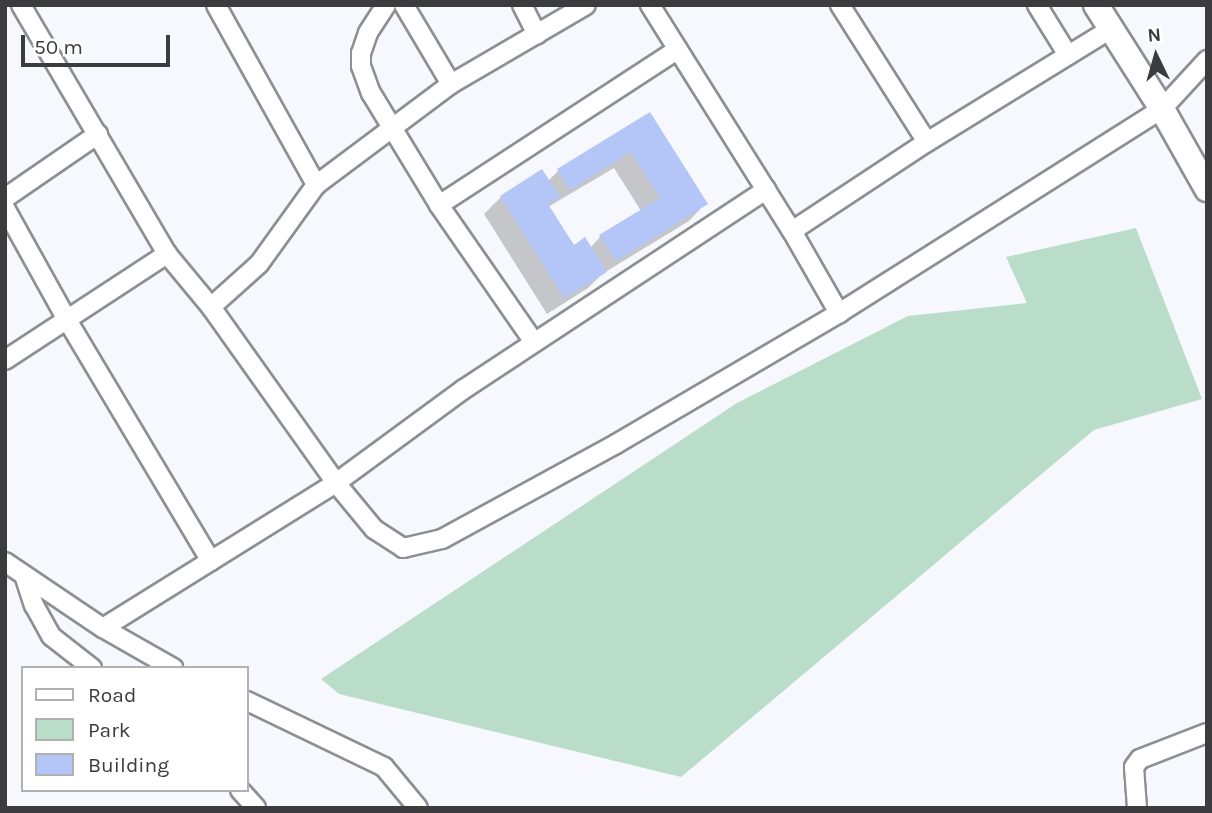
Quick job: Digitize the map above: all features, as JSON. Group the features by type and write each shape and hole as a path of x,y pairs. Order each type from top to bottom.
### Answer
{"street":[{"path":"21,5 167,254 211,307 336,483 374,529 403,548 442,539 616,443 839,313 1162,109 1207,61"},
{"path":"216,5 316,185"},
{"path":"386,5 368,33 361,66 390,128 439,205 534,342"},
{"path":"404,5 451,84"},
{"path":"522,5 537,34"},
{"path":"211,307 260,264 316,185 451,84 586,5"},
{"path":"650,5 792,231 839,313"},
{"path":"840,5 927,142"},
{"path":"1037,5 1068,55"},
{"path":"1096,5 1162,109 1207,188"},
{"path":"792,231 927,142 1111,29"},
{"path":"439,205 678,50"},
{"path":"5,198 98,134"},
{"path":"103,628 336,483 464,388 766,190"},
{"path":"5,208 66,318 211,561"},
{"path":"5,360 167,254"},
{"path":"5,562 103,628 170,666"},
{"path":"24,575 34,604 51,636 89,666"},
{"path":"248,701 384,767 418,808"},
{"path":"1138,808 1134,767 1140,759 1207,733"},
{"path":"242,792 256,808"}],"green space":[{"path":"1136,228 1202,399 1094,430 681,777 339,694 321,679 737,403 908,316 1027,303 1006,257"}],"building":[{"path":"650,112 708,204 616,261 599,235 660,198 631,152 570,190 557,169"},
{"path":"542,169 560,197 548,204 574,245 585,237 607,272 564,298 500,196"}]}
